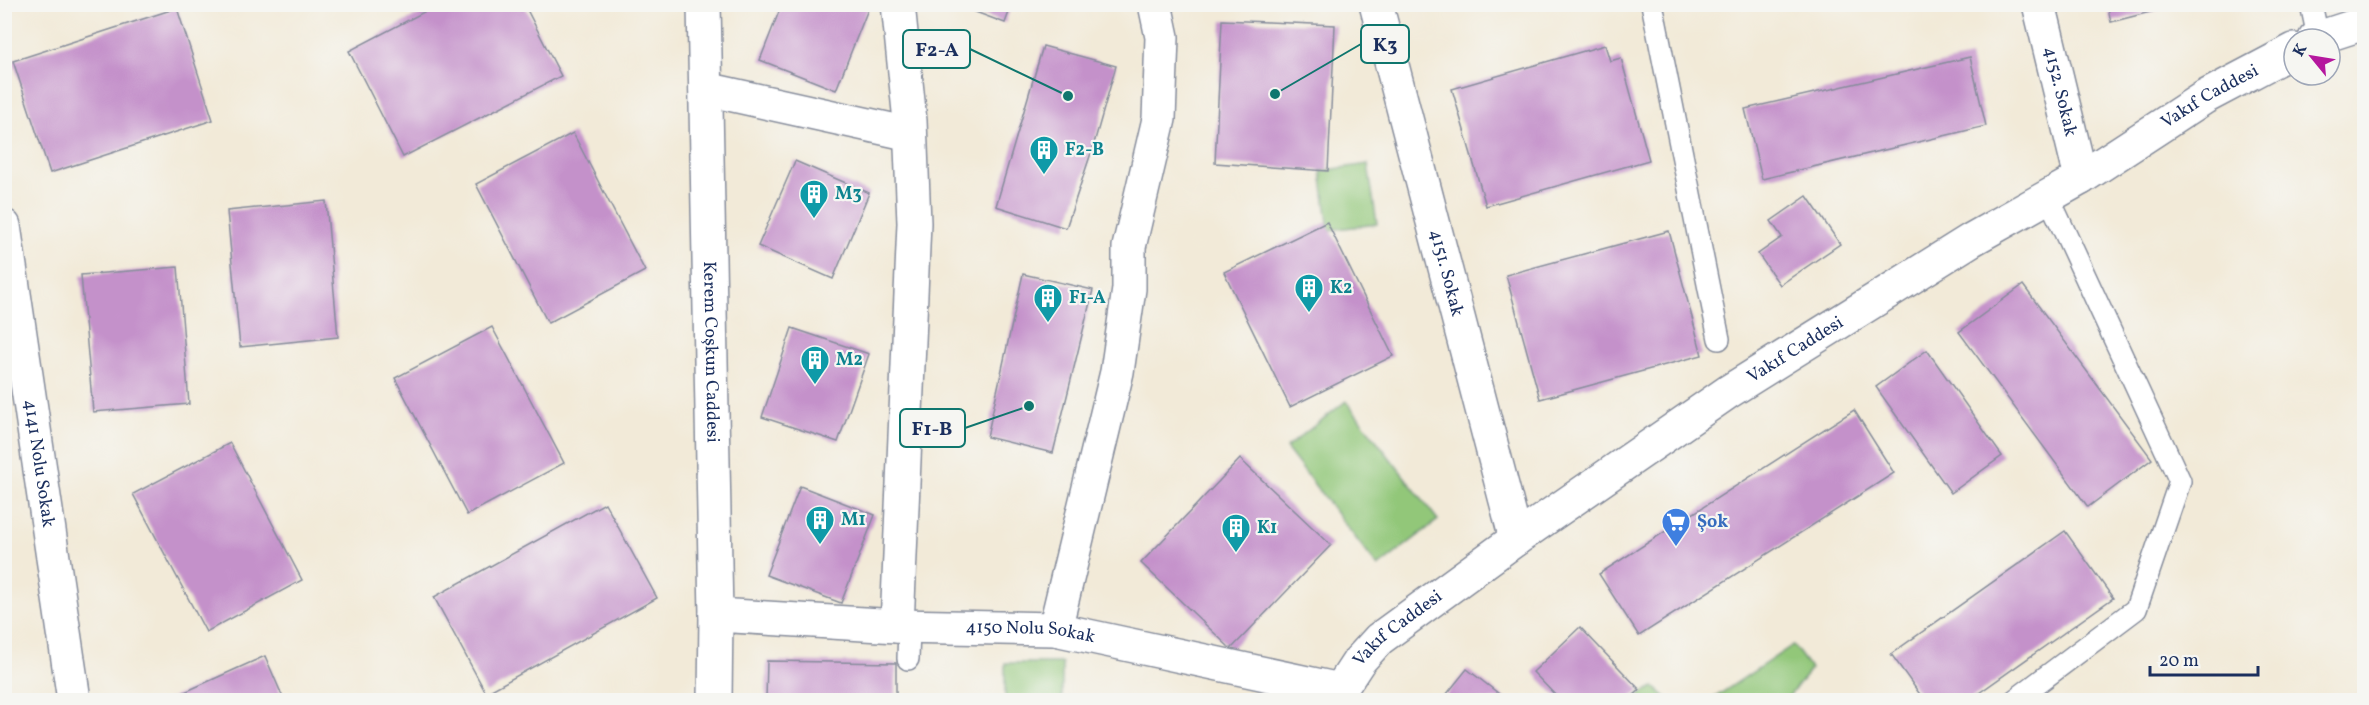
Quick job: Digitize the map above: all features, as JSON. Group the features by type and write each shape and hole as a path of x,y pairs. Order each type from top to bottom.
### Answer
{"street":[{"name":"Kerem Coşkun Caddesi","path":"704,4 716,615 715,700"},
{"path":"898,4 910,134 914,223 903,626"},
{"path":"1055,629 1117,372 1129,289 1129,247 1159,119 1162,37 1155,4"},
{"name":"4151. Sokak","path":"1376,4 1516,539"},
{"name":"4152. Sokak","path":"2039,4 2081,178"},
{"name":"Vakıf Caddesi","path":"2342,31 2364,23"},
{"name":"Vakıf Caddesi","path":"1338,695 1359,661 1378,639 1516,539 1728,392 1971,240 2081,178 2205,97 2282,56"},
{"path":"706,88 910,134"},
{"name":"4141 Nolu Sokak","path":"4,226 74,700"},
{"name":"4150 Nolu Sokak","path":"716,615 903,626 1055,629 1208,660 1338,695"}],"lane":[{"path":"2310,27 2311,4"},
{"path":"1653,5 1719,339"},
{"path":"2015,700 2136,609 2180,481 2048,196"},
{"path":"903,626 908,659"}],"green space":[{"path":"1368,164 1377,224 1329,230 1321,171"},
{"path":"1346,401 1438,520 1378,567 1286,448"},
{"path":"1793,645 1811,669 1786,700 1711,700"},
{"path":"1005,663 1062,663 1062,700 1005,700"},
{"path":"1654,687 1669,700 1633,700 1642,693"}],"building":[{"path":"439,4 524,4 561,76 403,157 349,51"},
{"path":"782,4 870,4 836,90 760,60"},
{"path":"954,4 1012,4 1005,23"},
{"path":"2107,4 2178,4 2178,5 2111,22"},
{"path":"177,8 213,120 50,173 13,61"},
{"path":"1222,20 1335,25 1328,171 1215,163"},
{"path":"1605,45 1610,61 1621,58 1649,160 1486,206 1452,89"},
{"path":"1043,46 1116,66 1093,147 1066,228 996,206"},
{"path":"1970,57 1986,126 1762,179 1745,109"},
{"path":"573,133 645,271 548,323 476,184"},
{"name":"M3","path":"795,161 869,193 833,279 758,246"},
{"path":"1807,196 1840,244 1780,285 1758,254 1782,237 1771,221"},
{"path":"326,201 338,337 240,347 227,211"},
{"name":"K2","path":"1327,222 1393,356 1290,407 1224,272"},
{"path":"1669,231 1702,355 1540,399 1506,275"},
{"path":"178,267 189,404 93,412 81,275"},
{"path":"1023,274 1093,290 1053,453 987,437"},
{"path":"2023,285 2152,459 2088,507 1959,332"},
{"path":"492,327 564,463 467,515 395,378"},
{"name":"M2","path":"792,328 869,354 838,442 762,417"},
{"path":"1927,350 2002,456 1951,493 1876,387"},
{"path":"1854,410 1894,473 1639,636 1599,574"},
{"path":"230,443 302,580 206,632 133,494"},
{"name":"K1","path":"1240,459 1331,545 1231,649 1141,563"},
{"name":"M1","path":"800,486 875,515 841,603 766,575"},
{"path":"605,503 657,598 486,693 434,597"},
{"path":"2065,531 2113,598 1969,700 1924,700 1891,654"},
{"path":"1580,627 1640,690 1628,700 1560,700 1533,672"},
{"path":"265,656 284,700 167,700"},
{"path":"767,661 896,663 896,700 766,700"},
{"path":"1467,669 1507,700 1442,700"}],"place":[{"name":"K3","path":"1275,94"},
{"name":"F2-A","path":"1068,96"},
{"name":"F2-B","path":"1044,176"},
{"name":"M3","path":"814,220"},
{"name":"K2","path":"1309,314"},
{"name":"F1-A","path":"1048,324"},
{"name":"M2","path":"815,386"},
{"name":"F1-B","path":"1029,406"},
{"name":"M1","path":"820,546"},
{"name":"Şok","path":"1676,548"},
{"name":"K1","path":"1236,554"}]}
